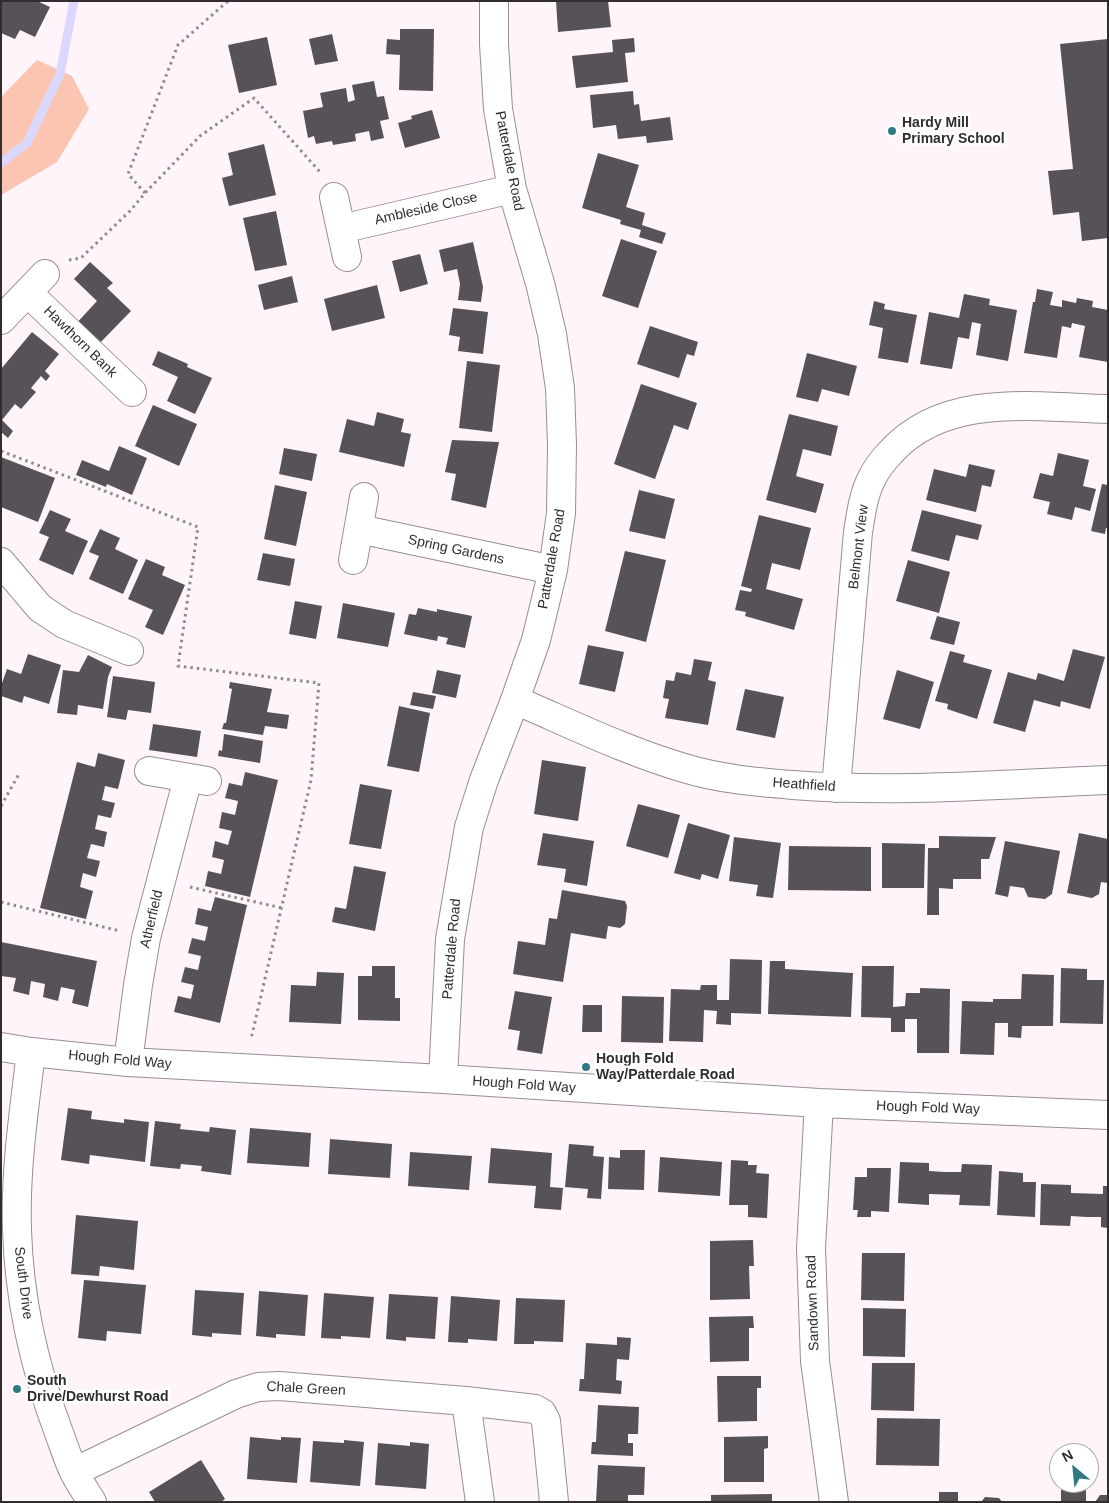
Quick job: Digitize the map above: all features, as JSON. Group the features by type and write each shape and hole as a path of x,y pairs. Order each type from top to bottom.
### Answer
{"street":[{"name":"Patterdale Road","path":"443,1079 450,939 469,828 484,780 516,700 536,640 553,570 561,513 562,445 560,388 552,334 540,284 512,189 498,109 494,44 494,1"},
{"name":"Ambleside Close","path":"341,229 512,189"},
{"path":"334,197 347,257"},
{"path":"1,320 37,283"},
{"name":"Hawthorn Bank","path":"37,283 132,392"},
{"name":"Belmont View","path":"836,788 858,532 863,504 871,480 882,461 914,431 933,421 953,414 983,408 1013,407 1108,409"},
{"path":"353,560 364,497"},
{"name":"Spring Gardens","path":"359,529 553,570"},
{"path":"1,562 40,608 64,624 79,617 129,651"},
{"name":"Heathfield","path":"516,700 634,751 686,769 739,780 836,788 914,788 1108,780"},
{"name":"Atherfield","path":"128,1062 146,938 161,880 198,779 149,771"},
{"name":"Hough Fold Way","path":"1,1047 128,1062 443,1079 819,1103 1108,1115"},
{"name":"South Drive","path":"31,1052 21,1134 12,1298 74,1472 92,1502"},
{"name":"Sandown Road","path":"819,1103 811,1248 814,1352 834,1502"},
{"name":"Chale Green","path":"74,1472 236,1394 258,1387 279,1386 535,1409 542,1414 546,1421 554,1502"},
{"path":"466,1402 480,1502"}],"path":[{"path":"145,193 128,174 178,45 228,1"},
{"path":"37,283 62,261 81,258 130,211 200,136 254,98 331,184 334,197"},
{"path":"1,451 198,527 178,666 319,682 311,780 245,1068"},
{"path":"1,806 19,774"},
{"path":"161,880 282,908"},
{"path":"1,902 146,938"}],"shaded area":[{"path":"37,60 72,76 89,109 57,162 1,195 1,97"}],"building":[{"path":"1,1 37,1 50,7 35,37 20,30 15,39 1,33"},
{"path":"556,1 608,1 611,27 558,32"},
{"path":"400,29 434,29 433,91 399,90 400,55 386,54 387,39 400,40"},
{"path":"332,34 338,61 315,65 309,39"},
{"path":"267,37 277,85 239,93 228,45"},
{"path":"634,38 635,52 625,53 628,82 576,88 572,56 613,52 612,40"},
{"path":"1108,39 1108,238 1082,241 1079,212 1053,215 1048,171 1073,169 1060,44"},
{"path":"374,81 377,97 384,96 389,119 380,121 384,138 371,141 369,131 355,134 356,141 333,145 332,141 316,144 314,136 308,138 303,111 323,107 320,93 346,88 348,102 355,100 352,85"},
{"path":"633,91 634,105 639,104 641,121 670,117 673,140 647,143 646,136 618,139 616,125 593,128 590,95"},
{"path":"432,110 440,138 405,148 398,123 412,119 411,116"},
{"path":"264,144 276,195 229,206 222,178 233,175 228,153"},
{"path":"598,153 639,165 626,207 645,213 642,225 666,233 662,244 639,237 641,230 620,224 621,220 582,208"},
{"path":"276,211 287,265 255,271 243,218"},
{"path":"621,239 657,251 638,308 602,296"},
{"path":"473,242 483,287 481,302 458,300 460,284 457,269 444,272 439,250"},
{"path":"420,254 428,284 400,292 392,261"},
{"path":"90,262 113,283 107,288 131,311 96,347 74,326 97,301 74,279"},
{"path":"292,276 298,302 264,310 258,285"},
{"path":"377,285 385,318 332,331 324,299"},
{"path":"1037,289 1053,292 1050,305 1062,307 1062,300 1076,303 1077,298 1093,301 1092,307 1108,310 1108,362 1079,357 1085,326 1072,323 1071,328 1062,326 1057,358 1024,353"},
{"path":"964,294 990,299 989,305 1017,310 1008,361 976,355 981,324 972,322 969,339 958,337 952,369 920,364 929,312 959,318"},
{"path":"874,301 885,304 884,309 917,315 908,363 878,358 883,328 869,325"},
{"path":"453,308 488,312 483,354 458,351 460,337 449,335"},
{"path":"650,326 698,342 694,356 687,354 679,378 637,364"},
{"path":"32,332 59,354 45,371 50,376 46,381 41,376 31,388 36,392 21,409 15,404 2,420 13,431 8,438 1,432 1,369"},
{"path":"158,351 188,364 187,367 212,378 195,414 167,401 178,377 152,365"},
{"path":"807,353 857,366 849,396 822,389 818,402 796,397"},
{"path":"467,361 500,365 492,432 459,428"},
{"path":"641,384 697,403 688,430 674,425 655,479 614,464"},
{"path":"153,405 197,424 179,466 135,446"},
{"path":"377,412 404,419 401,432 411,434 404,467 339,452 347,419 374,426"},
{"path":"789,414 838,426 831,456 803,449 796,476 824,484 816,513 766,500"},
{"path":"452,440 499,442 486,508 451,500 456,474 445,472"},
{"path":"119,446 147,458 132,495 107,484 106,487 76,475 82,460 109,471"},
{"path":"284,448 317,454 312,481 279,474"},
{"path":"1058,453 1089,460 1083,486 1096,489 1090,511 1075,507 1072,520 1047,514 1050,502 1033,498 1040,473 1053,476"},
{"path":"1,457 55,478 38,522 1,507"},
{"path":"969,464 995,470 991,487 982,485 976,512 926,500 934,469 966,477"},
{"path":"1102,484 1108,485 1108,528 1106,528 1105,534 1091,531"},
{"path":"275,485 307,492 296,546 264,539"},
{"path":"639,490 675,499 665,539 629,531"},
{"path":"50,510 71,519 65,531 88,541 73,575 39,560 49,537 39,533"},
{"path":"922,510 982,525 978,540 956,535 949,561 911,551"},
{"path":"759,515 811,528 800,570 772,563 766,589 803,599 794,630 745,616 746,612 735,610 740,590 751,592 752,589 741,586"},
{"path":"100,529 120,538 115,549 138,560 123,594 89,579 99,556 89,552"},
{"path":"625,551 666,560 646,642 605,631"},
{"path":"263,553 295,559 290,586 257,580"},
{"path":"146,559 165,567 162,575 185,585 163,635 145,627 153,610 128,599"},
{"path":"908,560 950,572 939,613 896,601"},
{"path":"295,601 322,606 316,639 289,634"},
{"path":"343,603 395,613 388,647 337,638"},
{"path":"418,608 437,612 437,609 472,616 465,648 446,644 448,638 438,636 437,641 404,634 409,614 416,615"},
{"path":"937,616 960,622 954,645 930,639"},
{"path":"588,645 624,652 615,692 579,684"},
{"path":"1073,649 1105,657 1090,709 1061,701 1060,707 1034,700 1025,732 993,723 1008,672 1036,680 1038,673 1064,681"},
{"path":"950,651 965,655 963,662 992,670 977,719 947,709 948,704 935,701"},
{"path":"28,654 61,665 49,704 24,696 22,703 1,696 1,686 7,669 21,674"},
{"path":"88,655 112,667 108,677 103,709 78,705 77,715 57,713 63,670 79,672"},
{"path":"694,659 712,662 708,680 716,682 708,725 665,718 669,699 663,698 666,680 674,681 676,672 691,675"},
{"path":"437,670 461,675 456,698 432,693"},
{"path":"897,670 934,682 920,729 883,719"},
{"path":"113,676 155,682 151,713 128,710 126,720 107,717"},
{"path":"230,682 272,689 267,712 289,715 287,729 265,726 263,735 222,729 224,723 226,723 232,689 229,688"},
{"path":"745,689 784,697 775,738 736,730"},
{"path":"413,692 436,696 433,709 410,705"},
{"path":"399,706 430,713 419,772 387,766"},
{"path":"153,724 201,731 197,757 149,750"},
{"path":"224,734 263,741 260,763 218,756 219,750 222,751"},
{"path":"98,753 125,760 118,789 105,786 102,800 115,803 111,818 98,815 95,829 107,832 104,847 91,844 87,858 100,861 96,877 83,873 80,887 93,891 86,919 40,908 77,762 95,767"},
{"path":"542,760 586,767 578,821 534,814"},
{"path":"245,772 278,780 250,897 205,886 208,871 221,874 224,860 212,857 215,841 228,845 232,831 219,828 222,812 235,815 238,801 225,798 229,783 242,786"},
{"path":"360,784 392,790 381,849 349,844"},
{"path":"638,804 680,815 668,858 626,846"},
{"path":"688,823 730,835 718,879 702,874 700,880 674,873"},
{"path":"543,833 594,841 587,886 564,882 566,869 537,865"},
{"path":"1079,833 1108,839 1108,883 1101,882 1099,894 1092,898 1067,893"},
{"path":"939,836 996,837 989,859 981,859 981,879 953,879 953,889 939,888 939,915 927,915 928,848 939,848"},
{"path":"734,837 781,843 773,898 756,896 758,885 729,881"},
{"path":"1005,841 1060,851 1052,894 1045,899 1028,897 1024,888 1010,886 1008,897 995,894"},
{"path":"882,843 925,844 924,888 882,888"},
{"path":"789,846 871,847 871,891 788,890"},
{"path":"354,866 386,872 375,931 332,922 335,907 346,909"},
{"path":"562,890 625,901 627,906 625,924 620,928 608,926 606,939 571,933 563,982 513,974 518,941 545,945 549,918 557,919"},
{"path":"215,897 247,905 220,1023 174,1012 178,996 191,999 194,985 181,982 185,967 198,970 201,956 188,953 192,938 205,941 208,927 195,924 198,908 211,911"},
{"path":"1,942 97,961 88,1007 72,1003 75,990 61,987 58,1001 43,997 45,984 31,981 29,995 13,991 16,978 1,976"},
{"path":"730,959 762,960 761,1014 731,1013 731,1025 716,1024 717,1011 704,1010 703,1042 669,1041 671,989 700,990 701,985 717,985 717,1000 729,1000"},
{"path":"770,961 785,961 785,969 853,973 851,1017 768,1014"},
{"path":"372,966 395,966 395,998 400,998 400,1021 358,1020 358,976 372,976"},
{"path":"862,966 894,966 893,1007 905,1006 906,993 920,993 920,988 950,989 949,1053 917,1053 917,1019 905,1019 905,1032 891,1032 891,1018 861,1017"},
{"path":"1061,968 1087,969 1087,980 1104,980 1103,1024 1060,1023"},
{"path":"317,972 344,973 341,1024 289,1022 291,985 316,986"},
{"path":"1022,974 1054,975 1053,1026 1022,1026 1021,1038 1008,1037 1008,1023 995,1023 994,1055 960,1054 962,1001 993,1002 993,999 1021,999"},
{"path":"515,991 552,997 542,1054 517,1050 520,1031 508,1029"},
{"path":"622,996 664,997 663,1043 621,1042"},
{"path":"583,1005 602,1005 602,1032 582,1032"},
{"path":"68,1108 92,1111 91,1119 124,1123 124,1119 149,1122 145,1162 90,1155 89,1164 61,1160"},
{"path":"155,1121 181,1124 180,1129 209,1132 210,1127 236,1130 231,1175 201,1171 202,1166 181,1164 180,1169 150,1166"},
{"path":"250,1128 311,1133 309,1167 247,1163"},
{"path":"330,1139 392,1144 390,1178 328,1174"},
{"path":"569,1144 594,1146 593,1156 604,1157 601,1199 587,1198 588,1189 565,1187"},
{"path":"491,1148 552,1153 550,1187 563,1188 561,1210 534,1208 536,1186 488,1183"},
{"path":"620,1150 645,1150 644,1190 608,1189 609,1157 620,1158"},
{"path":"410,1152 472,1156 469,1190 408,1186"},
{"path":"660,1157 722,1162 720,1196 658,1192"},
{"path":"731,1160 748,1161 748,1165 757,1165 756,1173 769,1174 767,1218 748,1217 748,1205 729,1205"},
{"path":"900,1162 929,1163 929,1171 945,1172 961,1172 962,1164 992,1165 990,1206 959,1205 960,1195 929,1194 929,1205 898,1203"},
{"path":"867,1168 891,1168 889,1212 871,1211 871,1217 857,1217 858,1210 853,1210 855,1177 867,1177"},
{"path":"999,1171 1023,1173 1023,1182 1036,1182 1035,1217 997,1215"},
{"path":"1041,1184 1071,1185 1071,1193 1103,1194 1103,1186 1108,1186 1108,1228 1101,1227 1101,1217 1071,1216 1070,1226 1040,1225"},
{"path":"76,1215 138,1221 134,1270 100,1266 99,1276 71,1274"},
{"path":"753,1240 754,1266 749,1266 750,1299 710,1300 710,1241"},
{"path":"862,1253 905,1253 904,1301 861,1300"},
{"path":"84,1280 146,1285 141,1334 107,1331 106,1341 78,1338"},
{"path":"195,1290 244,1293 241,1335 212,1333 212,1337 192,1335"},
{"path":"259,1291 308,1295 305,1336 276,1334 276,1338 256,1336"},
{"path":"324,1293 374,1297 370,1338 341,1336 341,1339 321,1338"},
{"path":"389,1294 438,1297 435,1339 406,1337 406,1341 386,1339"},
{"path":"451,1296 500,1300 497,1341 468,1339 468,1343 448,1342"},
{"path":"516,1298 565,1300 563,1342 534,1341 534,1344 514,1344"},
{"path":"863,1308 906,1309 905,1357 863,1356"},
{"path":"753,1316 754,1328 749,1328 749,1361 710,1362 709,1317"},
{"path":"617,1337 631,1338 629,1360 617,1359 616,1380 622,1381 621,1394 579,1391 580,1379 584,1379 586,1343 617,1345"},
{"path":"872,1363 915,1363 914,1411 871,1410"},
{"path":"717,1376 761,1376 761,1388 757,1388 757,1421 718,1422"},
{"path":"598,1405 639,1407 638,1434 628,1434 628,1443 633,1443 633,1456 591,1454 592,1442 596,1442"},
{"path":"877,1418 940,1419 939,1466 876,1465"},
{"path":"768,1436 768,1448 764,1449 764,1482 724,1482 724,1437"},
{"path":"250,1437 281,1440 281,1437 301,1438 297,1483 247,1479"},
{"path":"344,1440 364,1442 360,1486 310,1482 313,1441 344,1443"},
{"path":"410,1442 429,1444 426,1489 375,1485 378,1443 410,1446"},
{"path":"201,1460 225,1499 221,1502 155,1502 149,1492"},
{"path":"598,1465 645,1467 644,1495 628,1495 628,1502 596,1502"},
{"path":"939,1492 958,1492 958,1502 939,1502"},
{"path":"1061,1493 1086,1493 1086,1502 1061,1502"},
{"path":"772,1494 772,1502 711,1502 711,1495"},
{"path":"1100,1495 1108,1495 1108,1502 1095,1502"},
{"path":"985,1497 999,1498 1002,1502 981,1502"}],"waterway":[{"path":"1,163 27,143 60,74 74,1"}],"place":[{"name":"Hardy Mill Primary School","path":"892,131"},
{"name":"Hough Fold Way/Patterdale Road","path":"586,1067"},
{"name":"South Drive/Dewhurst Road","path":"17,1389"}]}
